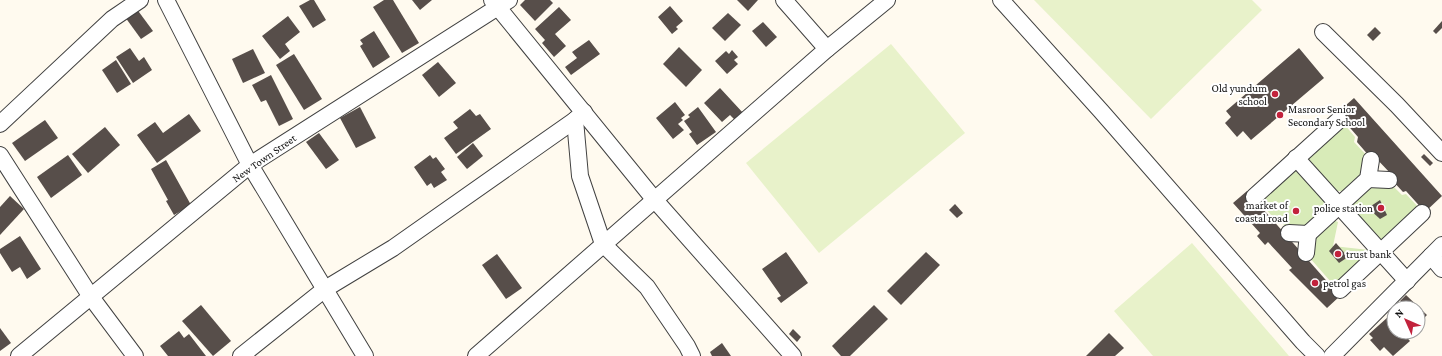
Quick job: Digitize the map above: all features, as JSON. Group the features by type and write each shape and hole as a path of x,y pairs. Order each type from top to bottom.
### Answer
{"street":[{"path":"0,124 112,19 140,0"},
{"path":"166,0 250,165 365,356"},
{"path":"784,0 826,49"},
{"path":"476,356 826,49 887,0"},
{"path":"1002,0 1279,315 1317,356"},
{"path":"500,3 579,116 654,199 786,354"},
{"name":"New Town Street","path":"19,356 250,165 500,3"},
{"path":"1323,32 1397,105 1442,153"},
{"path":"579,116 580,176 603,244 647,287 687,346 692,356"},
{"path":"241,356 325,289 393,248 579,116"},
{"path":"1254,196 1338,120"},
{"path":"0,155 91,297 135,356"},
{"path":"1296,158 1407,281"},
{"path":"1306,253 1308,234 1368,179 1371,160"},
{"path":"1368,179 1389,180"},
{"path":"1340,290 1384,256 1422,213"},
{"path":"1289,233 1308,234"},
{"path":"1332,356 1436,251 1442,269"}],"green space":[{"path":"1034,0 1252,0 1262,10 1151,119"},
{"path":"891,44 965,133 819,253 746,163"},
{"path":"1344,124 1355,137 1354,142 1369,158 1366,176 1347,193 1343,191 1335,191 1305,160"},
{"path":"1295,166 1326,198 1323,205 1324,209 1307,229 1287,229 1276,216 1272,216 1257,199"},
{"path":"1371,181 1391,184 1402,195 1406,194 1420,209 1382,244 1353,210 1353,203"},
{"path":"1333,220 1338,222 1333,246 1369,250 1370,254 1341,283 1331,282 1309,257 1312,235"},
{"path":"1192,243 1289,356 1153,356 1114,311"}],"building":[{"path":"310,0 314,0 326,20 313,28 299,6"},
{"path":"384,0 393,0 419,43 402,53 373,7"},
{"path":"412,0 432,0 420,10"},
{"path":"525,0 550,0 553,3 535,21 520,5"},
{"path":"737,0 758,0 748,11"},
{"path":"670,6 683,21 676,27 678,29 672,34 658,17"},
{"path":"559,7 571,20 555,34 566,46 554,57 542,43 545,40 535,29"},
{"path":"136,8 153,31 141,39 125,17"},
{"path":"728,13 741,25 725,41 712,28"},
{"path":"288,16 300,32 285,44 290,51 280,59 262,36"},
{"path":"1442,21 1442,28 1436,34 1433,31"},
{"path":"763,22 777,37 766,47 752,31"},
{"path":"1375,27 1381,33 1373,41 1367,35"},
{"path":"374,31 390,57 373,68 360,46 363,44 360,40"},
{"path":"589,40 600,54 571,75 565,67 577,58 572,52"},
{"path":"679,47 702,70 686,87 663,64"},
{"path":"130,48 139,61 144,57 152,70 133,83 116,57"},
{"name":"Old yundum school","path":"1299,48 1324,78 1251,140 1243,131 1237,137 1225,123 1231,117 1226,111"},
{"path":"253,49 265,73 243,83 232,59"},
{"path":"732,50 738,57 734,60 738,64 727,74 715,61 726,51 729,54"},
{"path":"294,54 322,99 304,110 276,65"},
{"path":"116,60 131,84 117,93 102,70"},
{"path":"438,62 456,83 439,97 422,75"},
{"path":"271,75 293,119 279,126 266,100 261,102 252,85"},
{"path":"720,88 744,114 736,121 730,115 722,122 704,103"},
{"path":"1354,98 1442,196 1425,212 1406,191 1403,192 1391,179 1391,174 1374,156 1370,157 1357,142 1358,137 1337,113"},
{"path":"675,102 685,115 681,118 683,120 678,124 684,130 673,139 656,118"},
{"path":"360,107 376,138 356,148 340,118"},
{"path":"698,107 716,132 697,145 689,134 692,132 684,121 690,117 688,115"},
{"path":"470,109 476,116 480,114 491,129 456,154 444,138 458,128 453,122"},
{"path":"189,114 201,131 157,163 137,135 155,122 163,133"},
{"path":"45,120 58,138 25,161 12,143"},
{"path":"105,127 120,145 88,173 72,154"},
{"path":"319,133 339,160 326,169 306,142"},
{"path":"473,143 483,156 467,169 457,157"},
{"path":"1424,154 1433,163 1430,166 1421,157"},
{"path":"68,155 82,175 51,198 37,177"},
{"path":"430,155 433,159 436,157 445,169 441,172 447,180 434,188 431,183 427,186 414,167"},
{"path":"166,160 191,205 174,215 166,201 168,200 151,169"},
{"path":"1247,191 1340,296 1327,308 1289,270 1292,268 1268,242 1265,245 1257,236 1260,233 1233,203"},
{"path":"10,196 24,209 0,235 0,207"},
{"path":"1380,200 1387,215 1380,219 1368,208"},
{"path":"955,204 963,213 957,218 949,210"},
{"path":"20,236 41,269 27,279 20,267 12,272 0,253 0,249"},
{"name":"trust bank","path":"1336,243 1348,257 1339,263 1329,251"},
{"path":"786,252 808,283 781,303 777,298 781,296 762,269"},
{"path":"926,252 940,265 901,305 887,291"},
{"path":"497,254 522,288 506,299 482,265"},
{"path":"1406,295 1411,300 1401,300"},
{"path":"201,305 231,341 213,356 182,321"},
{"path":"874,305 888,319 850,356 841,356 832,346"},
{"path":"1386,319 1386,340 1410,341 1393,356 1384,347 1380,351 1370,340 1373,338 1369,334"},
{"path":"0,328 11,343 0,351"},
{"path":"793,329 801,337 797,342 789,334"},
{"path":"179,331 184,338 189,334 206,356 168,356 160,346"},
{"path":"1109,333 1124,348 1115,356 1086,356"},
{"path":"722,343 731,356 712,356 710,352"}],"place":[{"name":"Old yundum school","path":"1275,94"},
{"name":"Masroor Senior Secondary School","path":"1280,115"},
{"name":"police station","path":"1381,208"},
{"name":"market of coastal road","path":"1296,211"},
{"name":"trust bank","path":"1338,254"},
{"name":"petrol gas","path":"1315,283"}]}
